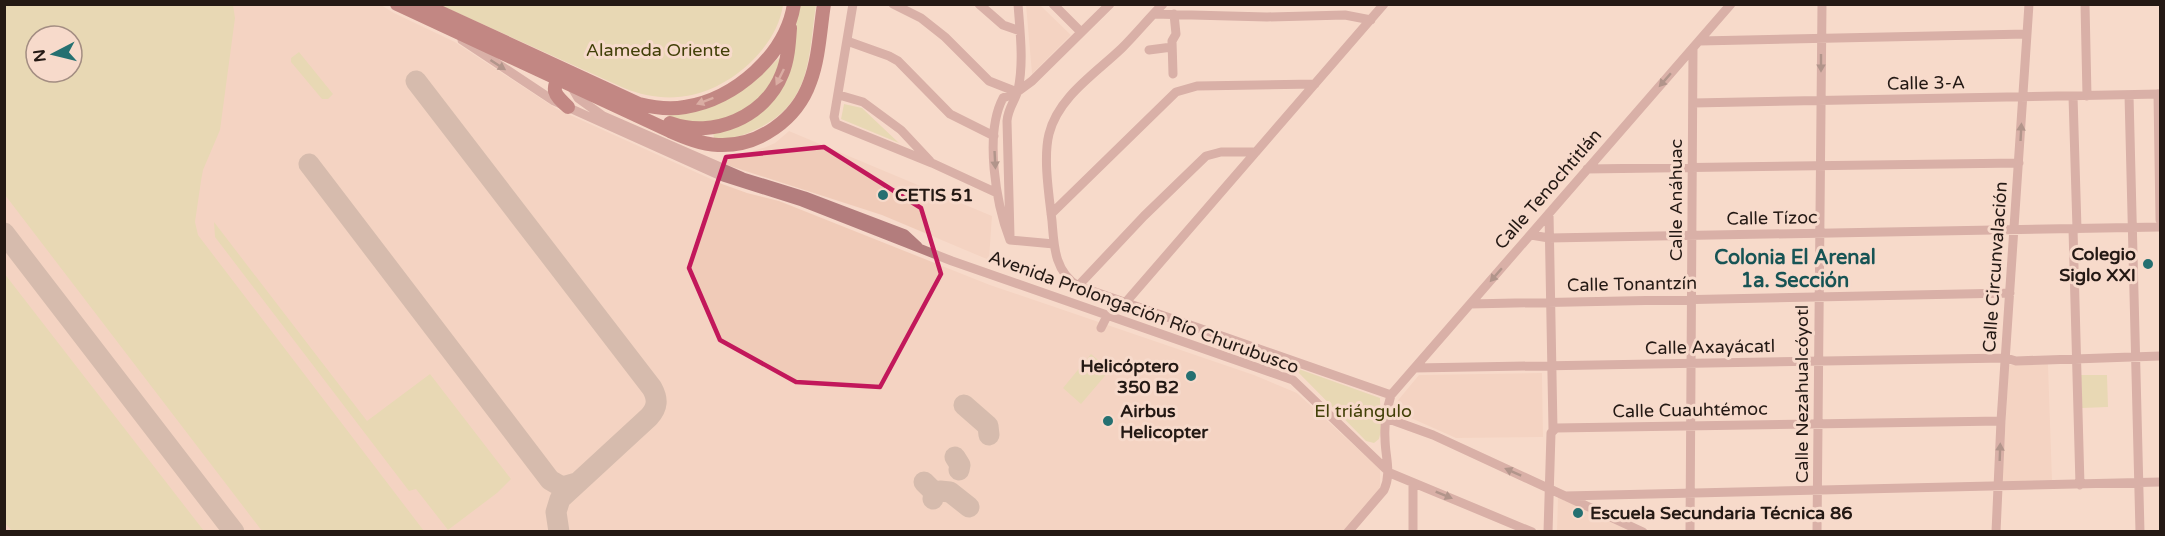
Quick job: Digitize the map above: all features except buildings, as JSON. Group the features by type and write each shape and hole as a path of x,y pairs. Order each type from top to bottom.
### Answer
{"main road":[{"path":"397,4 451,31 573,81 639,104 669,109 686,107 713,99 729,90 764,63 781,40 791,20"},
{"path":"422,4 559,75"},
{"path":"639,104 674,125 694,129 709,129 745,116 760,106 782,74 794,4"},
{"path":"573,81 606,110 687,138 708,144 735,144 750,141 777,127 795,110 811,79 824,4"},
{"path":"559,75 554,86 555,94 568,107"},
{"path":"708,144 709,129"}],"street":[{"path":"853,4 835,123 997,193"},
{"path":"893,4 921,18 945,36 989,81 1017,92"},
{"path":"979,4 1003,25 1020,31"},
{"path":"1010,240 1007,121 1017,92 1021,67 1018,4"},
{"path":"1053,4 1081,32"},
{"path":"1010,240 1001,218 997,193 994,136 995,118 1003,98 1017,92 1032,81 1110,4"},
{"path":"1163,4 1121,49 1061,105 1050,131 1047,148 1051,214 1058,262 1067,277 1078,286 1391,395 1386,418 1385,450 1390,473 1384,490 1348,531"},
{"path":"1344,4 1345,15"},
{"path":"1126,302 1384,4"},
{"name":"Calle Tenochtitlán","path":"1391,395 1731,4"},
{"name":"Calle Nezahualcóyotl","path":"1817,531 1822,4"},
{"name":"Calle Circunvalación","path":"1996,531 2001,421 2029,4"},
{"path":"2085,4 2087,96"},
{"path":"1154,14 1267,17 1345,15 1371,20"},
{"path":"1173,74 1172,41 1176,34 1174,14"},
{"name":"Avenida Prolongación Río Churubusco","path":"451,31 554,101 723,177 802,202 903,244 918,246 952,261 1293,380 1390,473 1532,531"},
{"path":"1696,45 1822,38 2027,34"},
{"path":"847,41 898,61 950,114 994,136"},
{"name":"Calle Anáhuac","path":"1690,531 1692,168 1696,45"},
{"path":"1149,50 1172,47"},
{"path":"1051,214 1176,92 1197,86 1316,84"},
{"path":"2159,94 2160,220"},
{"name":"Calle 3-A","path":"1693,103 2159,94"},
{"path":"839,95 865,102 901,130 932,163"},
{"path":"2128,95 2140,531"},
{"path":"2073,96 2080,484"},
{"name":"Avenida Prolongación Río Churubusco","path":"606,110 618,122 743,177 805,196 905,234 918,246"},
{"path":"1078,286 1136,224 1206,156 1221,152 1256,152"},
{"path":"1587,169 2019,164"},
{"path":"1548,531 1551,433 1556,429 1551,365 1549,213"},
{"name":"Calle Tízoc","path":"1531,235 1549,238 2160,226"},
{"path":"1010,240 1054,244"},
{"name":"Calle Tonantzín","path":"1470,304 2010,293"},
{"path":"1101,328 1107,316"},
{"name":"Calle Axayácatl","path":"1415,368 2006,358 2016,361 2160,357"},
{"path":"1386,418 1433,435 1643,531"},
{"name":"Calle Cuauhtémoc","path":"1556,429 2001,421"},
{"path":"1565,496 2160,482"},
{"path":"1413,483 1413,531"}],"highlighted area":[{"path":"824,147 921,208 941,274 880,387 796,382 720,340 689,268 726,157"}],"shaded area":[{"path":"4,5 381,5 455,42 557,109 722,184 779,201 990,285 1254,375 1297,393 1380,469 1380,489 1343,532 5,531"},
{"path":"1026,5 1040,5 1071,35 1032,74"},
{"name":"CETIS 51","path":"789,131 992,216 989,260 882,215 724,164 723,160 775,143"},
{"path":"2048,364 2052,480 2002,482 2009,365"},
{"path":"1542,373 1543,437 1456,438 1395,411 1394,405 1419,375"},
{"name":"Escuela Secundaria Técnica 86","path":"1558,495 1639,531 1557,531"}],"green space":[{"path":"5,4 233,5 235,18 220,130 203,170 195,222 198,235 424,531 262,531 5,195"},
{"name":"Alameda Oriente","path":"440,5 783,5 772,36 751,62 737,74 723,83 692,95 666,97 641,94 624,88"},
{"path":"799,5 816,5 808,60 798,91 789,105 759,128 737,137 714,138 713,133 742,123 791,61"},
{"path":"299,52 333,94 328,99 322,99 291,62 291,58"},
{"path":"779,58 772,82 763,94 725,120 699,126 667,117 733,96 753,82"},
{"path":"844,104 862,108 899,143 841,119"},
{"path":"214,222 367,421 430,374 511,479 497,493 448,530 416,489 409,491 215,237"},
{"path":"4,273 204,531 12,531 4,522"},
{"path":"1091,354 1110,370 1081,404 1063,388"},
{"name":"El triángulo","path":"1293,367 1380,398 1379,439 1374,443 1366,441"},
{"path":"2081,375 2107,375 2108,407 2082,408"}],"taxiway":[{"path":"416,81 652,388 655,396 656,403 649,417 560,499 556,512 559,532"},
{"path":"309,164 550,480 562,487 576,483"},
{"path":"4,233 234,532"},
{"path":"964,405 988,426 989,435"},
{"path":"955,457 960,465 959,470"},
{"path":"924,482 934,492 933,499"},
{"path":"940,491 950,492 969,507"}],"place":[{"name":"CETIS 51","path":"883,195"},
{"name":"Colegio Siglo XXI","path":"2148,264"},
{"name":"Helicóptero 350 B2","path":"1191,376"},
{"name":"Airbus Helicopter","path":"1108,421"},
{"name":"Escuela Secundaria Técnica 86","path":"1578,513"}],"district":[{"name":"Colonia El Arenal 1a. Sección","path":"1795,268"}]}
